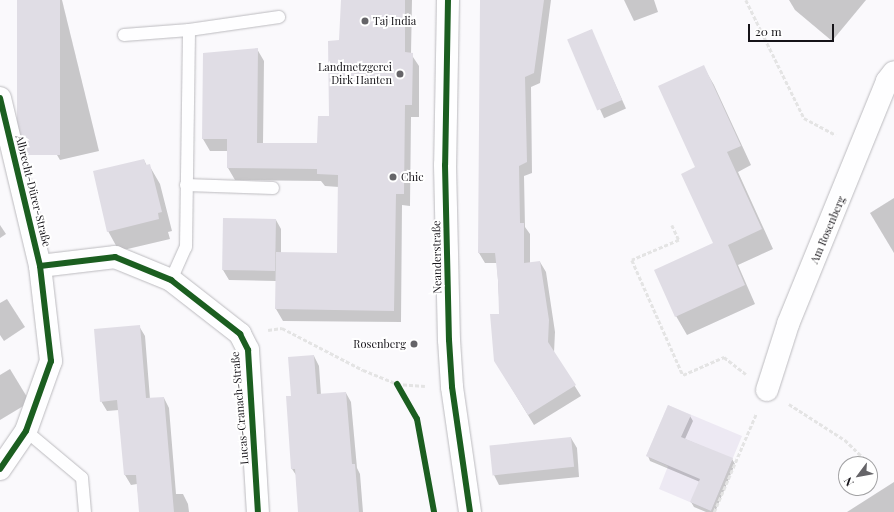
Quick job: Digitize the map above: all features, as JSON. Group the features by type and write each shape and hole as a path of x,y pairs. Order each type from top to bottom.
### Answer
{"street":[{"name":"Neanderstraße","path":"448,0 445,165 449,340 452,387 470,512"},
{"name":"Am Rosenberg","path":"767,390 788,324 861,149 887,81 894,72"},
{"name":"Albrecht-Dürer-Straße","path":"0,98 40,266 51,361 26,432 0,469"},
{"name":"Lucas-Cranach-Straße","path":"40,266 115,257 171,280 240,334 248,350 258,512"}],"lane":[{"path":"124,35 189,30 279,17"},
{"path":"171,280 186,246 189,30"},
{"path":"186,185 273,188"},
{"path":"26,432 82,478 85,512"}],"path":[{"path":"746,0 804,118 861,149"},
{"path":"672,225 679,240 632,260 684,375 724,357 767,390 845,440 862,456"},
{"path":"240,334 282,328 363,370 397,384"},
{"path":"714,512 767,390"}],"shaded area":[{"path":"668,405 742,436 711,511 659,489 668,466 646,456"}],"building":[{"path":"17,0 60,0 60,155 17,155"},
{"path":"341,0 405,0 405,52 413,53 412,105 405,105 404,194 396,194 394,311 275,309 276,252 337,253 338,175 317,174 317,169 227,168 227,139 202,139 203,53 258,48 257,143 317,143 318,116 329,116 328,41 339,40"},
{"path":"480,0 544,0 534,73 525,77 527,162 519,166 520,223 524,223 524,263 540,261 549,320 548,342 576,385 528,415 494,361 490,314 499,314 498,280 495,253 478,253"},
{"path":"592,29 622,100 597,110 567,40"},
{"path":"704,65 741,146 727,152 762,229 728,245 745,285 675,317 654,270 713,243 681,174 695,167 658,86"},
{"path":"144,159 146,165 150,164 162,212 158,213 159,219 107,232 93,171"},
{"path":"223,218 276,219 275,271 222,270"},
{"path":"140,325 146,398 164,397 174,512 139,512 136,475 124,475 117,400 100,402 94,329"},
{"path":"314,355 317,394 346,392 352,464 355,464 359,512 298,512 295,469 291,469 286,396 291,396 288,357"},
{"path":"668,405 691,415 681,437 733,458 711,511 690,502 700,479 646,456"},
{"path":"571,437 574,467 493,475 489,446"}],"cycle path":[{"path":"448,0 445,165 449,340 452,387 470,512"},
{"path":"0,98 40,266 51,361 26,431 0,469"},
{"path":"40,266 115,257 171,280 240,334 248,350 258,512"},
{"path":"397,384 417,419 434,512"}],"place":[{"name":"Taj India","path":"365,21"},
{"name":"Landmetzgerei Dirk Hanten","path":"400,74"},
{"name":"Chic","path":"393,177"},
{"name":"Rosenberg","path":"414,344"}]}
